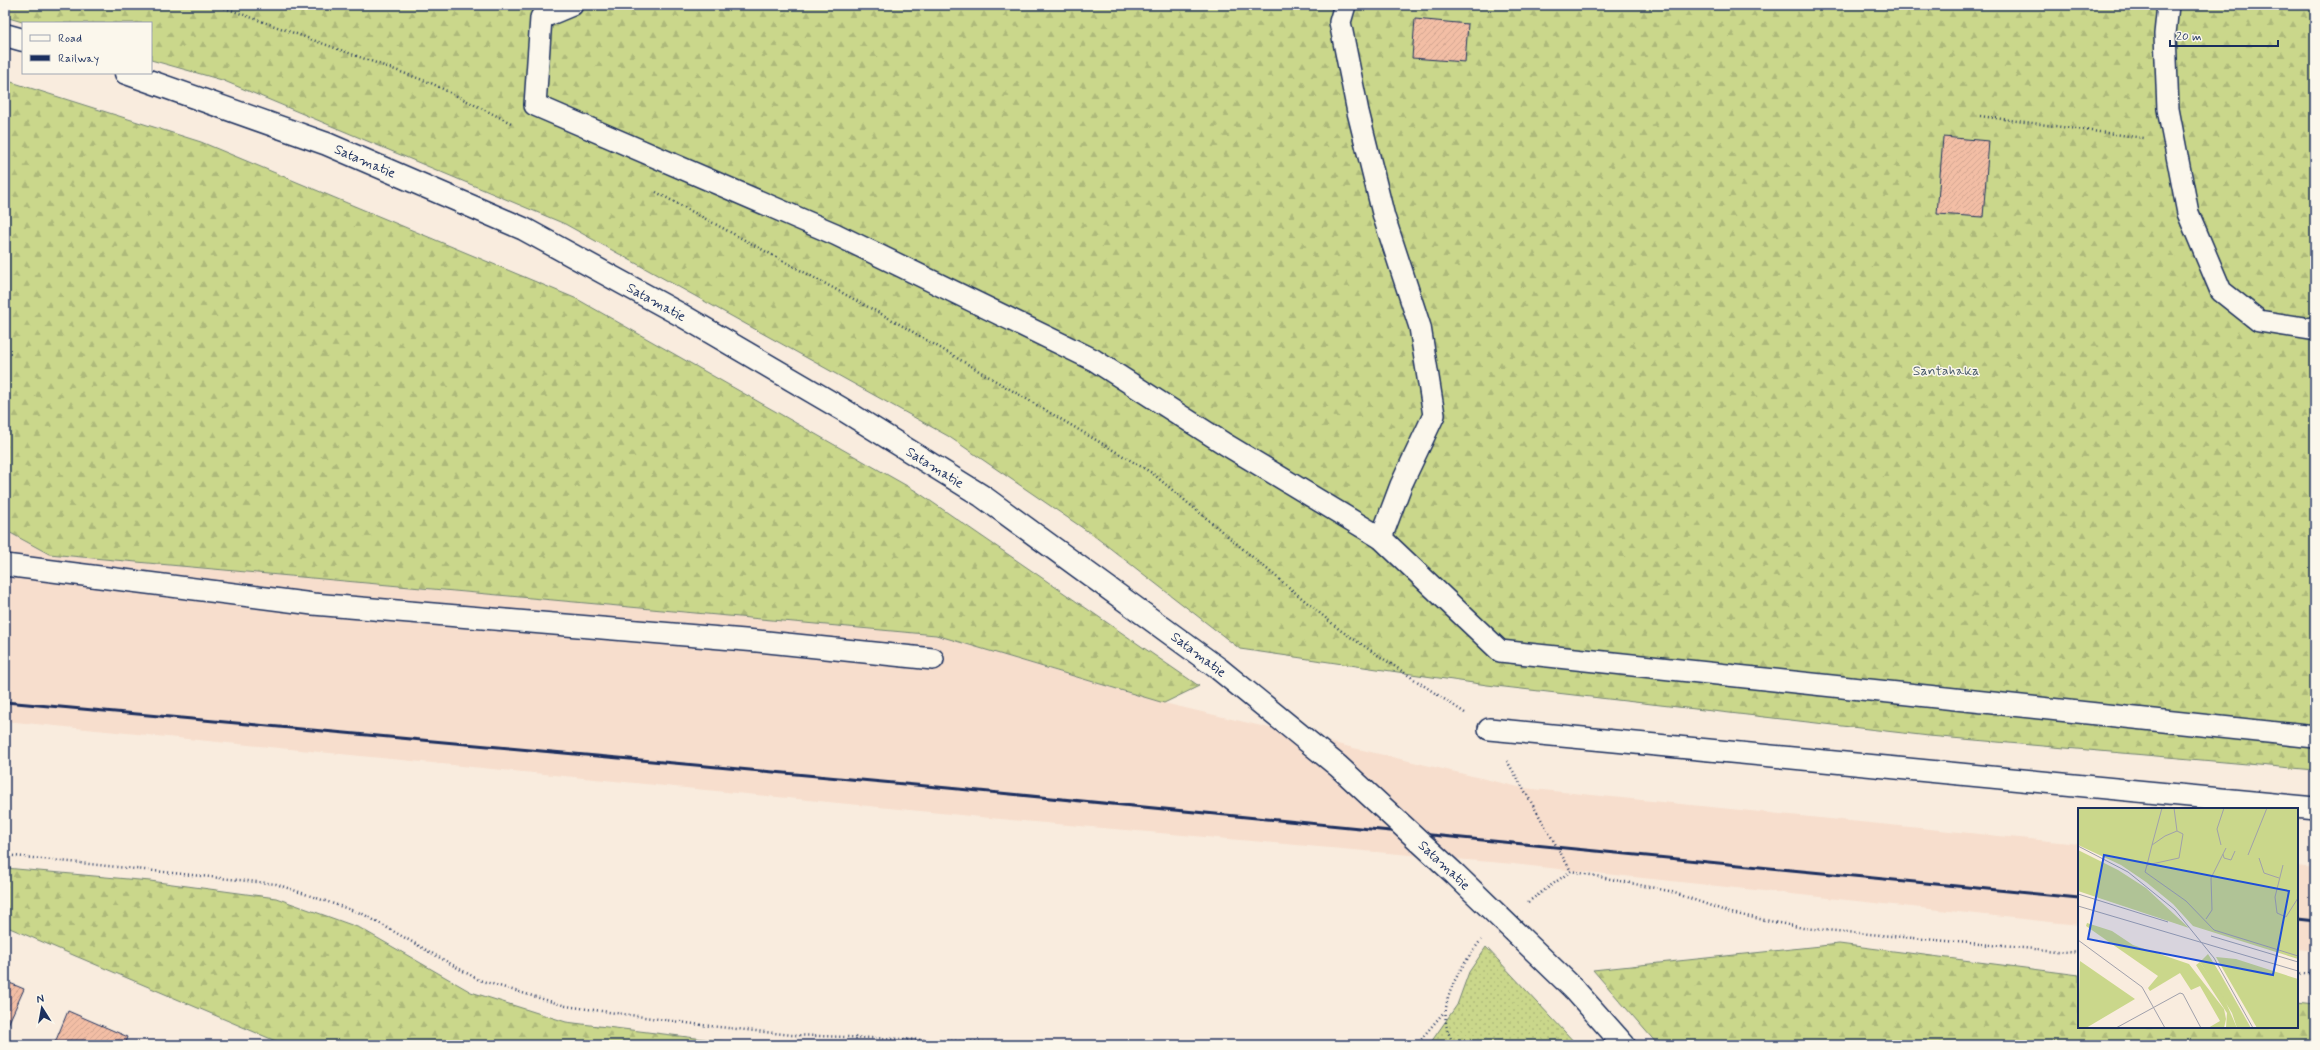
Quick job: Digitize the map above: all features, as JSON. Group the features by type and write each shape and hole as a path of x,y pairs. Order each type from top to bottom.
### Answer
{"main road":[{"path":"5,35 22,40"},
{"name":"Satamatie","path":"129,74 327,144 531,233 683,316 842,409 982,496 1219,668 1338,766 1456,875 1574,989 1624,1045"}],"lane":[{"path":"572,5 542,12 535,105 836,234 1094,360 1225,444 1381,538 1500,651 2315,737"},
{"path":"1345,5 1340,22 1358,112 1384,218 1420,327 1434,415 1401,485 1381,538"},
{"path":"2168,5 2165,34 2168,109 2174,142 2188,213 2221,291 2259,321 2310,329 2315,327"},
{"path":"5,565 313,604 757,641 933,659"},
{"path":"1489,729 2315,808"}],"path":[{"path":"217,5 431,83 512,124"},
{"path":"1980,116 2174,142"},
{"path":"653,190 896,322 1152,473 1340,630 1489,729"},
{"path":"1523,788 1571,871"},
{"path":"5,855 276,884 363,914 478,980 566,1006 701,1025 792,1035 980,1042 1005,1045"},
{"path":"1527,902 1571,871 1669,892 1731,913 1803,928 2078,953"},
{"path":"1416,1045 1444,1012 1459,970 1485,935"},
{"path":"2298,973 2315,975"},
{"path":"1444,1012 1451,1039 1455,1045"}],"shaded area":[{"path":"5,530 49,554 936,635 1164,703 1523,788 2078,844 2078,925 1513,864 1011,820 5,721"},
{"path":"2298,866 2315,868 2315,951 2298,949"}],"green space":[{"name":"Santahaka","path":"5,5 2315,5 2315,770 1929,736 1487,685 1240,649 1093,535 948,436 565,224 222,80 152,60 152,22 22,22 5,17"},
{"path":"5,80 201,142 577,299 916,491 1199,686 1164,703 936,635 49,554 5,530"},
{"path":"5,868 150,881 276,898 360,928 471,992 566,1022 753,1045 285,1045 5,926"},
{"path":"1839,944 2078,975 2078,1028 2298,1028 2298,1003 2315,1005 2315,1045 1658,1045 1593,970"},
{"path":"1486,947 1577,1045 1429,1045 1457,1005 1469,972"}],"building":[{"path":"1415,19 1468,24 1465,62 1412,58"},
{"path":"1943,137 1989,141 1983,217 1937,214"},
{"path":"5,981 24,989 6,1029 5,1028"},
{"path":"68,1011 128,1037 125,1045 54,1045"}],"railway":[{"path":"5,702 948,788 2078,898"},
{"path":"2298,919 2315,921"}]}
